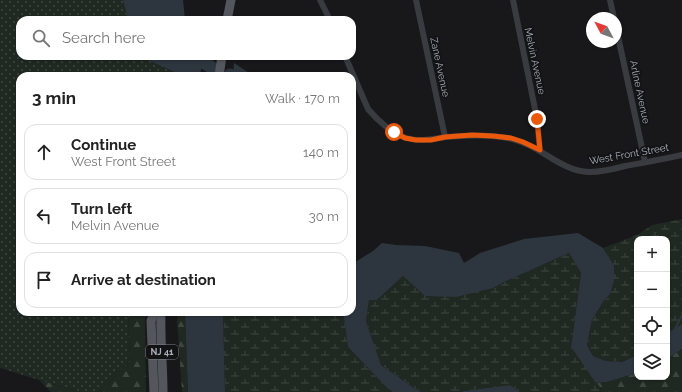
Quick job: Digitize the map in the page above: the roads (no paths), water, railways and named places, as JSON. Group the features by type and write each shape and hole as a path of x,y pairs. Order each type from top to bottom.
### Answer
{"main road":[{"path":"229,16 231,0"},
{"path":"220,72 222,60"},
{"path":"153,316 151,321 154,392"},
{"name":"NJ 41","path":"161,316 160,335 163,368 163,392"}],"street":[{"path":"320,0 328,16"},
{"name":"Zane Avenue","path":"416,0 445,137"},
{"name":"Melvin Avenue","path":"513,0 537,119 540,150"},
{"path":"610,0 613,12"},
{"name":"Arline Avenue","path":"621,48 645,162"},
{"name":"West Front Street","path":"347,60 352,72"},
{"name":"West Front Street","path":"356,81 368,109 374,116 394,132 405,138 431,140 445,137 472,135 511,138 540,150 564,166 590,172 609,170 682,155"}],"waterway":[{"path":"200,60 211,67"},
{"path":"675,329 682,315"}]}
